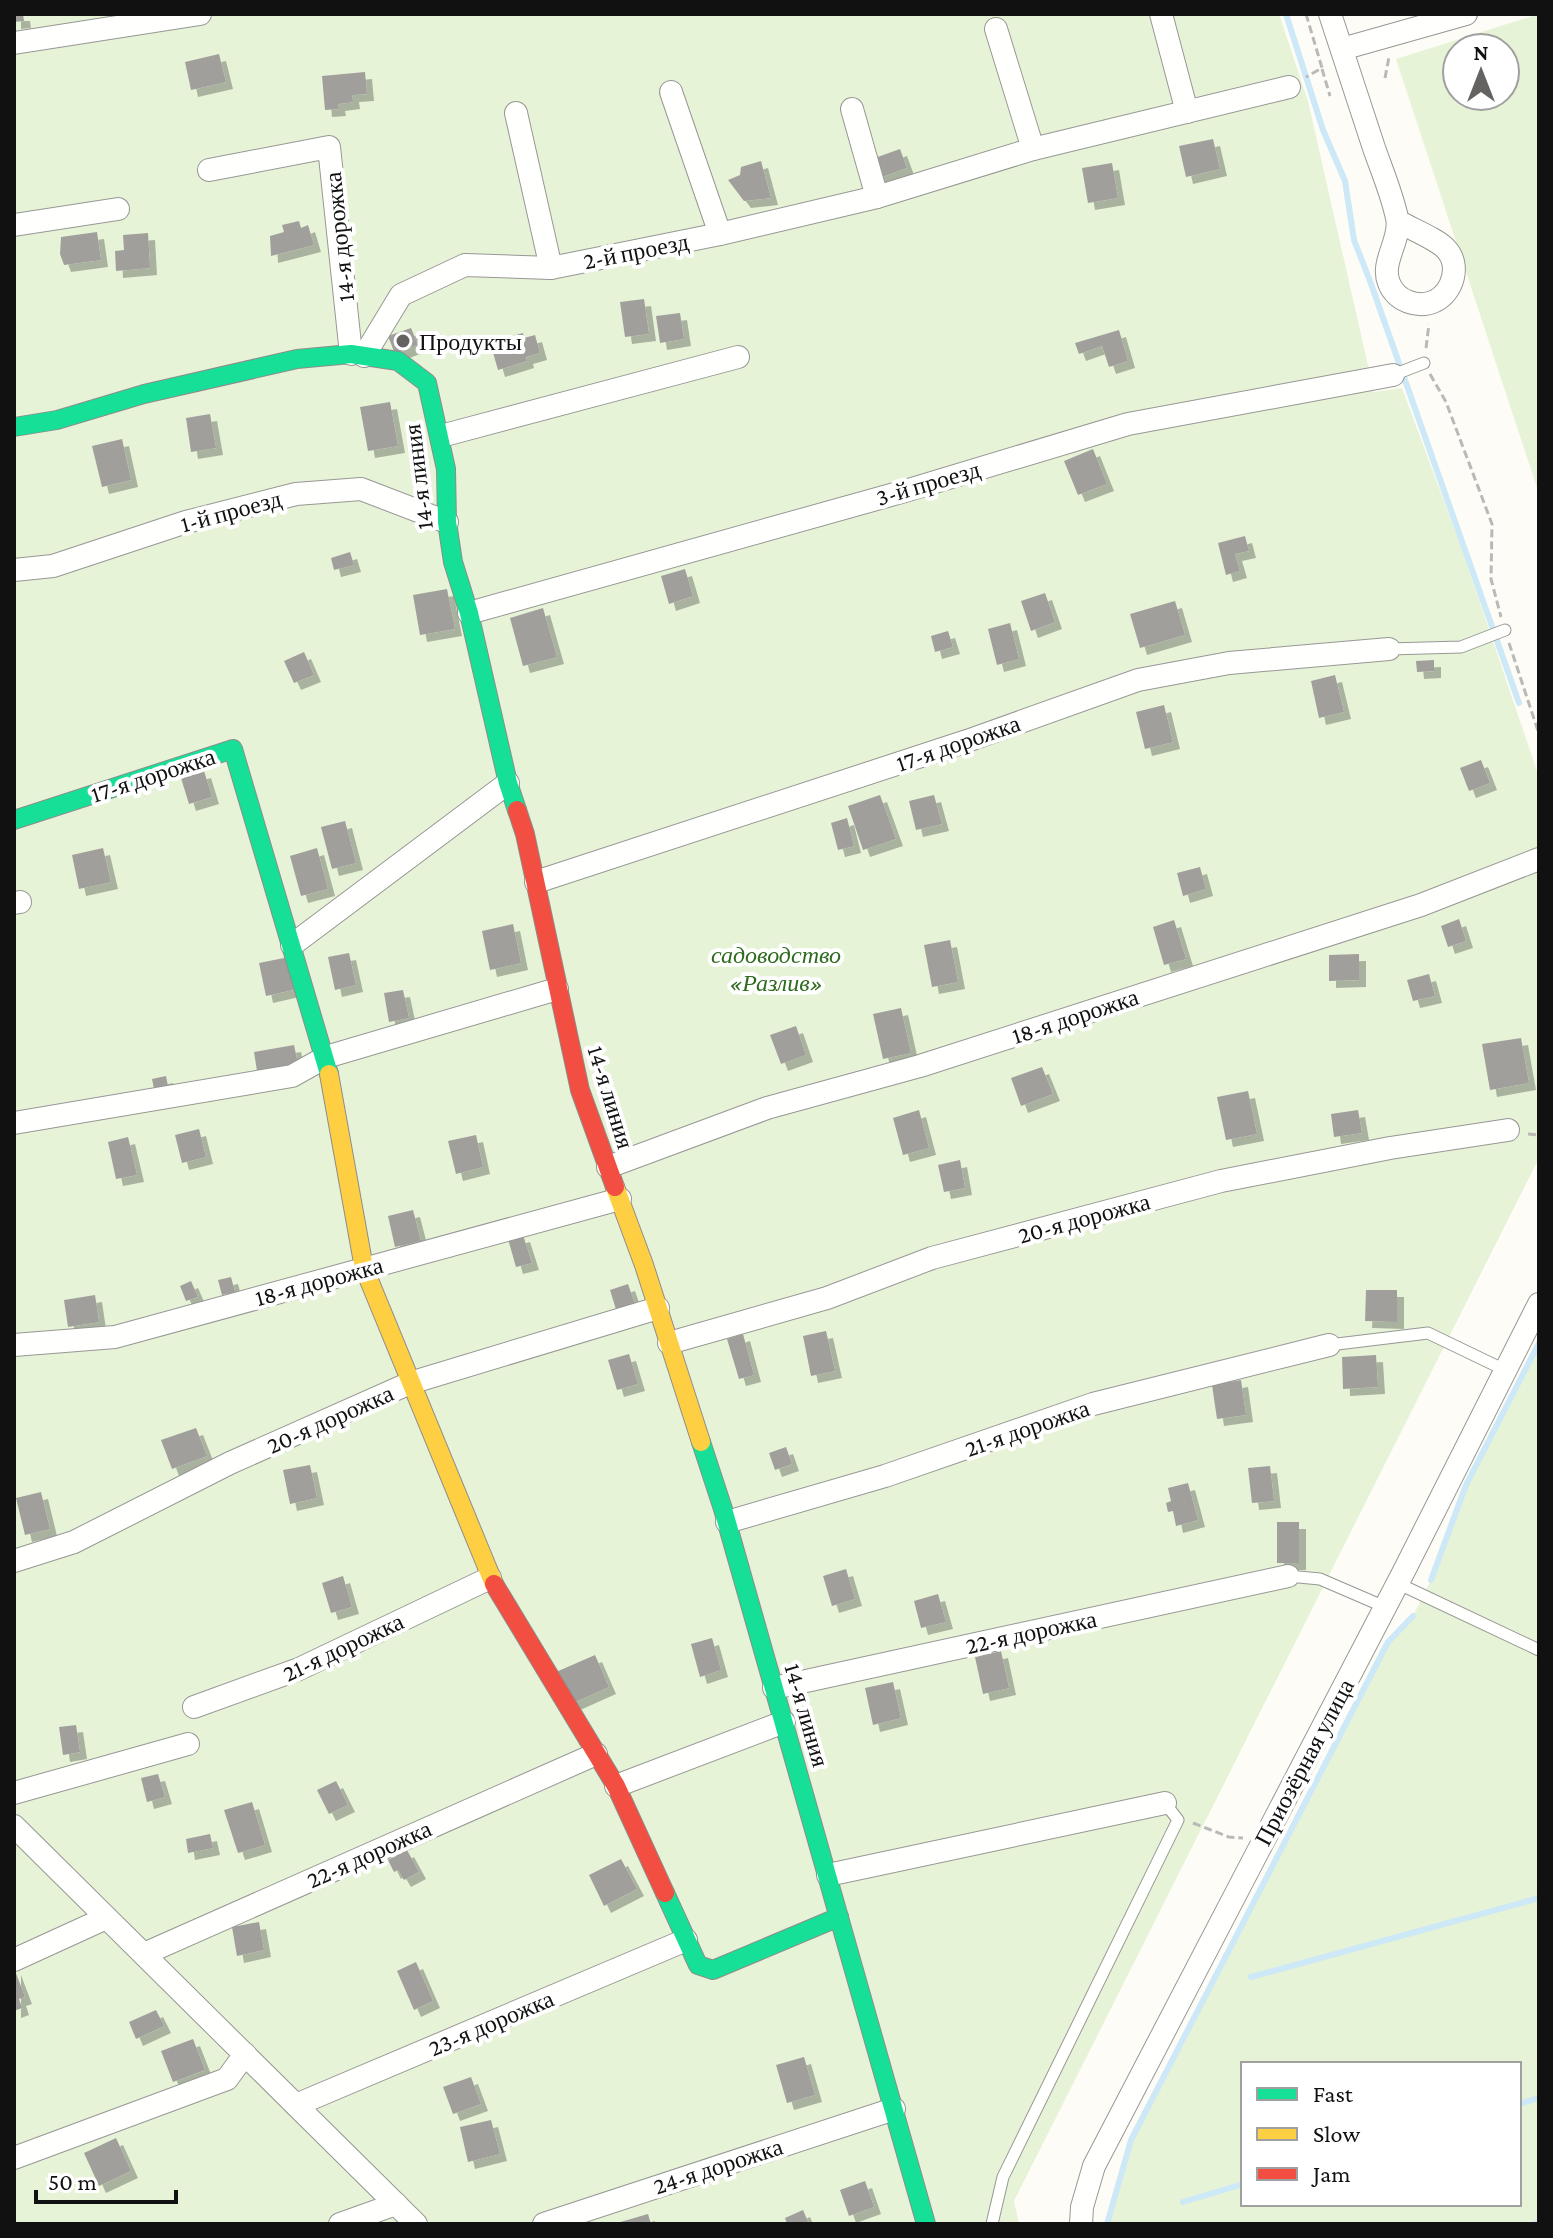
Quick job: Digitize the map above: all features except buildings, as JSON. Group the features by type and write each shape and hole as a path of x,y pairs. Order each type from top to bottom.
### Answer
{"street":[{"path":"14,43 200,14"},
{"path":"1161,14 1187,112"},
{"path":"1330,14 1398,221 1386,272 1389,284 1407,302 1433,302 1444,295 1451,285 1454,275 1452,260 1445,248 1398,221"},
{"path":"1342,49 1466,14"},
{"path":"996,29 1033,149"},
{"name":"2-й проезд","path":"358,355 401,295 465,265 551,268 720,234 877,197 1033,149 1289,87"},
{"name":"2-й проезд","path":"671,92 720,234"},
{"path":"852,109 877,197"},
{"name":"2-й проезд","path":"516,113 551,268"},
{"name":"14-я дорожка","path":"209,170 329,147 358,355"},
{"path":"14,225 118,209"},
{"name":"14-я линия","path":"14,427 57,420 144,394 297,359 358,355 398,361 427,383 446,469 447,522 453,562 469,613 508,783 525,834 580,1090 658,1308 727,1522 926,2224"},
{"path":"441,436 738,357"},
{"name":"3-й проезд","path":"469,613 905,491 1128,424 1393,375"},
{"name":"1-й проезд","path":"14,570 53,566 186,522 296,494 361,489 447,522"},
{"name":"17-я дорожка","path":"536,882 953,746 1138,680 1229,663 1389,649"},
{"name":"17-я дорожка","path":"14,820 233,749 326,1057 364,1268 490,1578 616,1786 698,1965 713,1970 839,1917"},
{"path":"292,945 508,783"},
{"name":"18-я дорожка","path":"608,1167 767,1108 920,1066 1421,905 1539,859"},
{"path":"14,1123 292,1076 326,1057 557,989"},
{"name":"20-я дорожка","path":"669,1343 827,1298 932,1258 1221,1181 1390,1148 1508,1130"},
{"name":"18-я дорожка","path":"14,1345 115,1337 620,1199"},
{"name":"Приозёрная улица","path":"1081,2224 1082,2207 1094,2166 1539,1304"},
{"name":"20-я дорожка","path":"14,1561 74,1542 230,1463 410,1383 658,1308"},
{"name":"21-я дорожка","path":"727,1522 885,1476 1093,1404 1329,1345"},
{"name":"22-я дорожка","path":"774,1688 1288,1576"},
{"name":"21-я дорожка","path":"194,1707 299,1669 490,1578"},
{"path":"616,1786 784,1722"},
{"path":"14,1793 188,1744"},
{"name":"22-я дорожка","path":"144,1954 596,1754"},
{"path":"828,1875 1171,1812"},
{"path":"14,1826 416,2224"},
{"path":"14,1960 106,1918"},
{"name":"23-я дорожка","path":"296,2105 686,1940"},
{"path":"14,2158 227,2079 245,2054"},
{"name":"24-я дорожка","path":"544,2224 894,2109"},
{"path":"340,2224 396,2204"}],"lane":[{"path":"1393,375 1424,363"},
{"path":"1389,649 1461,647 1497,633"},
{"path":"1329,1345 1428,1333 1505,1370"},
{"path":"1288,1576 1320,1579 1385,1607"},
{"path":"1397,1583 1539,1650"},
{"path":"992,2224 1003,2177 1171,1812"}],"path":[{"path":"1306,14 1330,96"},
{"path":"1385,78 1389,57"},
{"path":"1310,74 1322,68"},
{"path":"1433,302 1424,363 1446,402 1492,524 1491,579 1497,633 1539,734"},
{"path":"1171,1812 1229,1837 1246,1838"}],"green space":[{"name":"садоводство «Разлив»","path":"14,14 1279,14 1308,101 1374,392 1402,388 1461,547 1539,777 1539,1158 1014,2201 1019,2224 14,2224"},
{"path":"1539,14 1539,494 1396,59 1441,45 1441,112 1521,112 1521,32 1482,32"},
{"path":"1539,1343 1539,2224 1107,2224 1131,2140 1388,1642 1413,1616 1431,1580 1466,1485"}],"waterway":[{"path":"1286,14 1323,130 1345,181 1354,240 1519,703"},
{"path":"1431,1580 1466,1485 1539,1343"},
{"path":"1107,2224 1131,2140 1388,1642 1413,1616"},
{"path":"1251,1977 1539,1898"},
{"path":"1521,2103 1539,2098"},
{"path":"1183,2202 1241,2185"},
{"path":"1534,2224 1539,2223"}],"traffic: fast":[{"path":"14,427 57,420 144,394 297,359 351,354 398,361 427,383 446,469 447,522 453,562 469,613 517,810"},
{"path":"14,820 233,749 329,1074"},
{"path":"701,1442 723,1509 926,2224"},
{"path":"665,1893 698,1965 713,1970 839,1917"}],"traffic: slow":[{"path":"329,1074 364,1268 494,1584"},
{"path":"615,1187 644,1265 701,1442"}],"traffic: jam":[{"path":"517,810 525,834 580,1090 615,1187"},
{"path":"494,1584 616,1786 665,1893"}],"place":[{"name":"Продукты","path":"403,341"}]}
